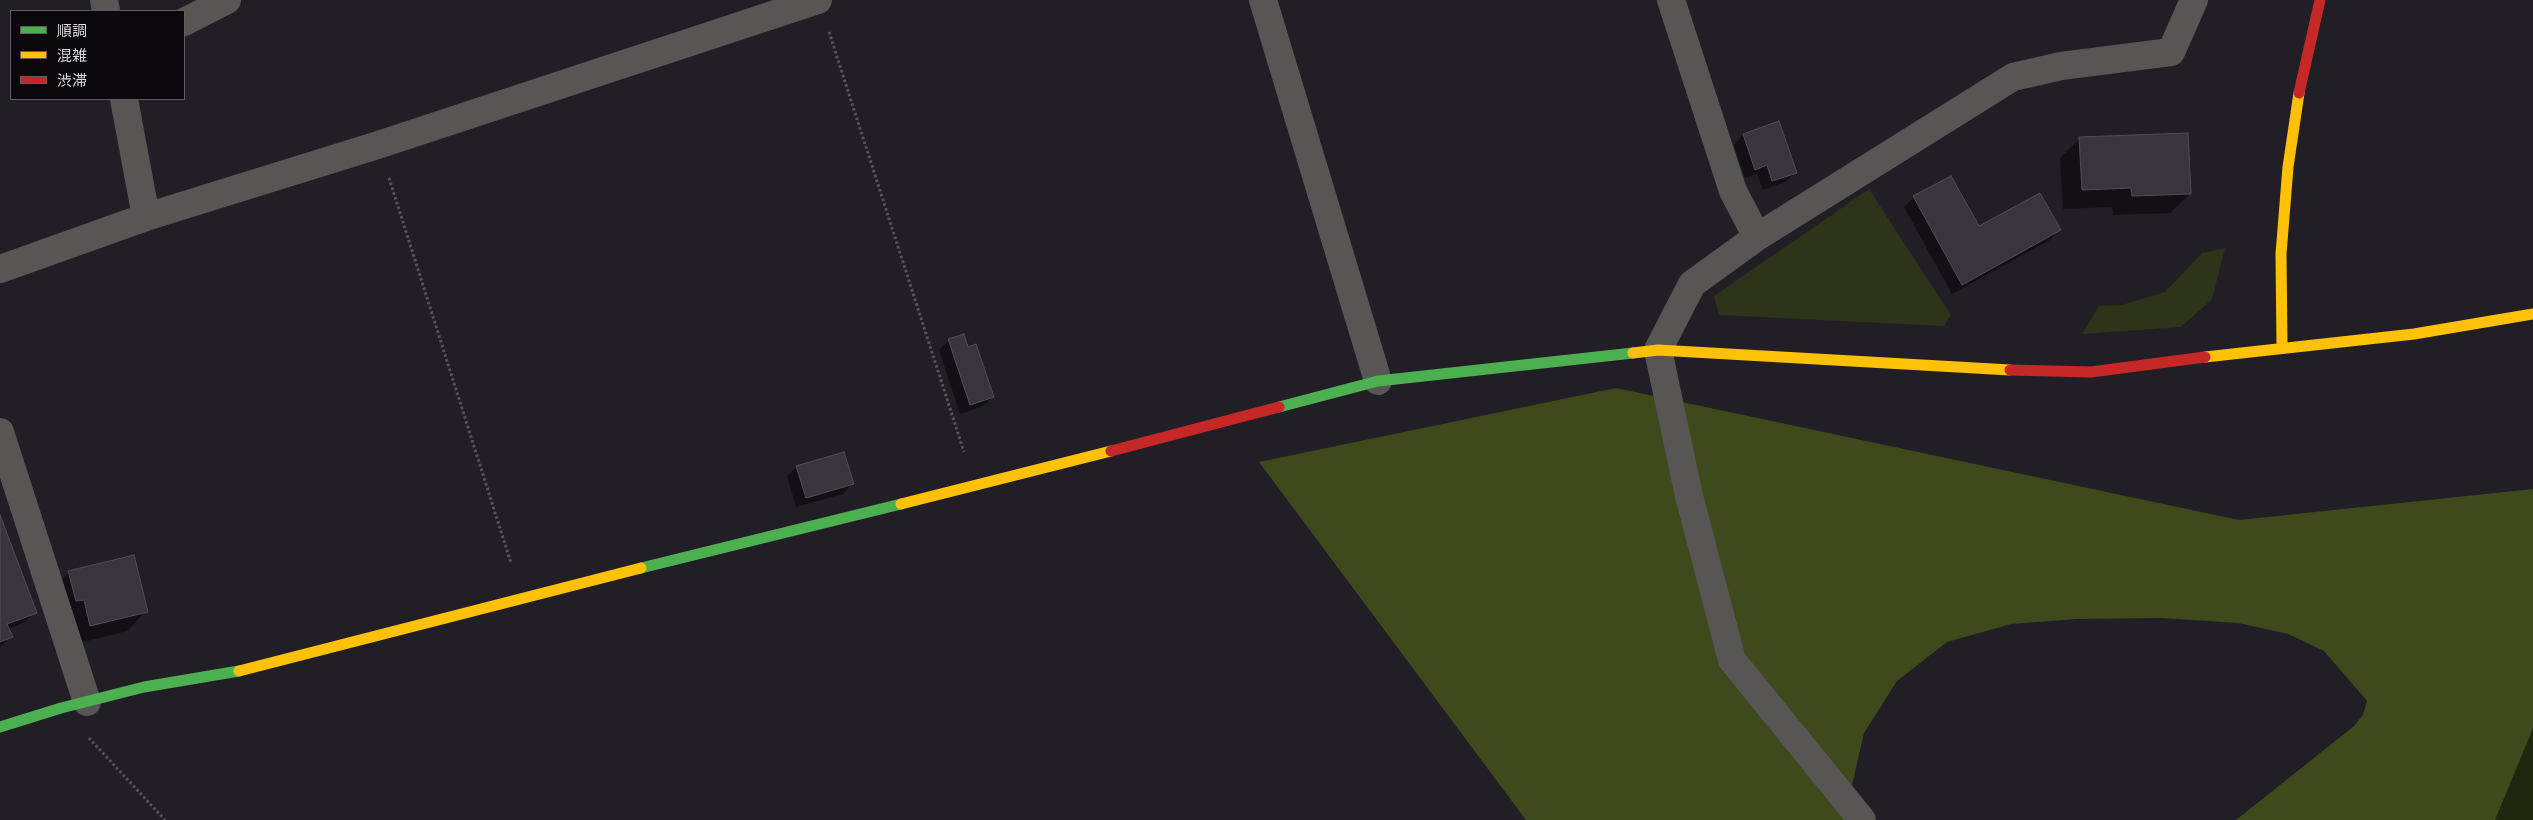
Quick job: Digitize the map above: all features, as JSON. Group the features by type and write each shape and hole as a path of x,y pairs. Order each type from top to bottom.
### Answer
{"street":[{"path":"185,21 226,0"},
{"path":"0,269 146,217 378,145 818,0"},
{"path":"1263,0 1378,381"},
{"path":"1671,0 1733,190 1758,237"},
{"path":"1862,820 1732,660 1689,496 1658,350 1692,284 1758,237 2013,77 2061,66 2171,52 2194,0"},
{"path":"2282,347 2281,254 2288,167 2302,72 2320,0"},
{"path":"124,100 146,217"},
{"path":"8,719 144,687 226,674 522,597 975,486 1378,381 1658,350 2030,371 2092,372 2282,347 2414,334 2533,314"},
{"path":"0,432 74,705"}],"path":[{"path":"827,28 975,486"},
{"path":"378,145 522,597"},
{"path":"74,705 166,820"}],"green space":[{"path":"1869,189 1951,315 1944,326 1719,315 1714,296"},
{"path":"2225,248 2212,299 2181,327 2082,334 2099,306 2122,305 2165,292 2202,253"},
{"path":"1616,388 2239,520 2533,489 2533,820 2236,820 2354,726 2363,715 2367,701 2324,651 2288,634 2238,623 2161,618 2077,619 2011,624 1947,642 1897,681 1864,733 1844,820 1526,820 1259,462"}],"building":[{"path":"1779,121 1797,173 1772,181 1767,165 1755,170 1743,134"},
{"path":"2188,133 2191,194 2132,196 2131,188 2082,190 2079,137"},
{"path":"1951,176 1979,226 2040,193 2061,230 1962,285 1913,196"},
{"path":"964,334 968,347 976,344 994,397 970,405 948,339"},
{"path":"844,452 854,484 806,498 796,466"},
{"path":"0,515 37,613 7,624 13,637 0,642"},
{"path":"134,555 148,612 90,626 84,600 76,601 68,571"}],"traffic: fast":[{"path":"1279,407 1378,381 1633,353"},
{"path":"641,568 901,504"},
{"path":"0,727 61,708 144,687 239,671"}],"traffic: slow":[{"path":"2282,347 2281,254 2288,167 2299,93"},
{"path":"2205,357 2414,334 2533,314"},
{"path":"1633,353 1658,350 2010,370"},
{"path":"901,504 1111,451"},
{"path":"239,671 641,568"}],"traffic: jam":[{"path":"2299,93 2320,0"},
{"path":"2010,370 2091,372 2205,357"},
{"path":"1111,451 1279,407"}]}
